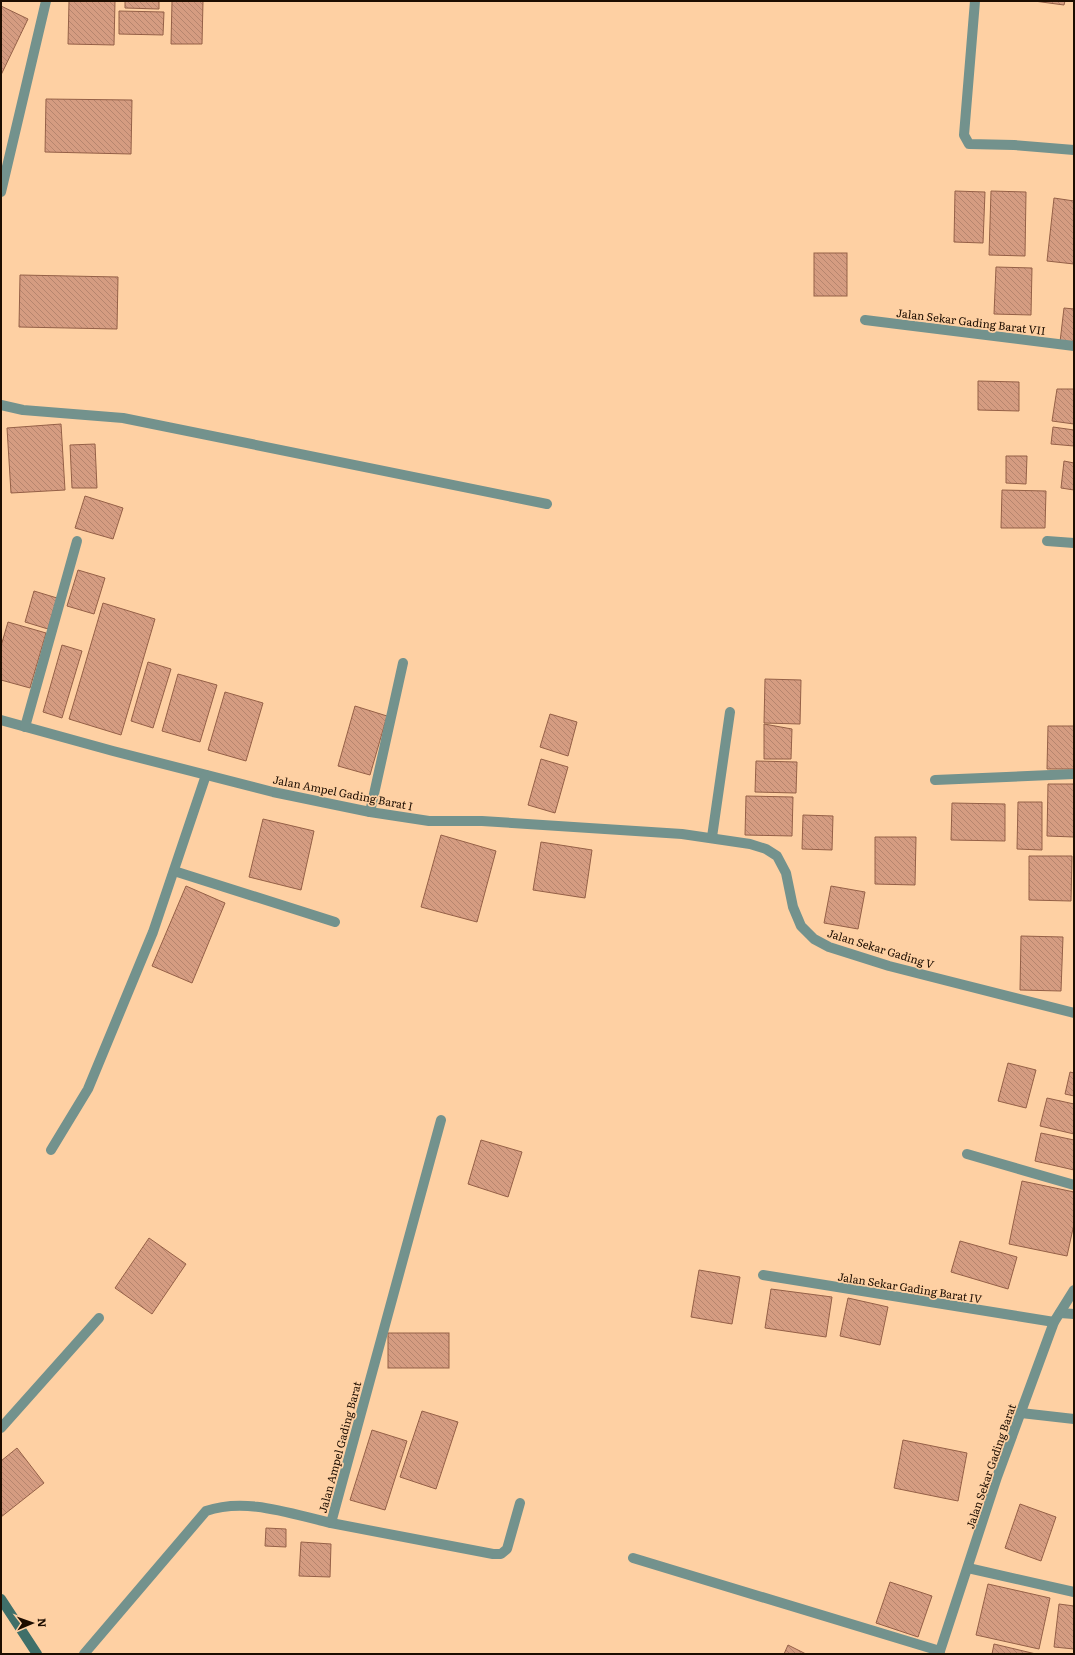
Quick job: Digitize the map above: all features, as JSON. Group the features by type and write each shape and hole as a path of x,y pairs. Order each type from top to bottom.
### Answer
{"main road":[{"path":"1,1599 37,1654"}],"street":[{"path":"1,192 46,1"},
{"path":"975,1 964,135 969,144 1014,145 1074,150"},
{"name":"Jalan Sekar Gading Barat VII","path":"865,320 1074,346"},
{"path":"1,405 23,410 122,418 547,504"},
{"path":"25,726 76,541"},
{"path":"1047,541 1074,543"},
{"path":"370,812 390,728 402,663"},
{"path":"712,837 730,712"},
{"name":"Jalan Ampel Gading Barat I","path":"1,720 113,752 206,774 273,792 370,812 429,821 482,821 712,837"},
{"path":"50,1150 88,1088 153,932 206,774"},
{"path":"935,780 1074,774"},
{"name":"Jalan Sekar Gading V","path":"712,837 750,844 766,849 777,856 786,873 793,907 801,926 814,939 829,947 889,966 1074,1013"},
{"path":"174,871 335,922"},
{"name":"Jalan Ampel Gading Barat","path":"84,1654 206,1511 220,1506 256,1506 331,1523 441,1120"},
{"path":"966,1154 1074,1185"},
{"name":"Jalan Sekar Gading Barat IV","path":"763,1275 1054,1322"},
{"name":"Jalan Sekar Gading Barat","path":"939,1653 997,1477 1054,1322 1074,1290"},
{"path":"1060,1313 1074,1314"},
{"path":"1,1428 99,1318"},
{"path":"1021,1413 1074,1420"},
{"path":"331,1523 493,1554 501,1554 507,1549 520,1503"},
{"path":"634,1558 939,1653"},
{"path":"968,1568 1074,1592"}],"building":[{"path":"69,1 115,1 114,45 68,44"},
{"path":"125,1 159,1 159,9 125,8"},
{"path":"172,1 203,1 202,44 171,44"},
{"path":"1034,1 1065,1 1064,5"},
{"path":"1,6 28,19 1,75"},
{"path":"119,11 164,12 163,35 119,34"},
{"path":"46,99 132,100 131,154 45,152"},
{"path":"955,191 985,192 983,243 954,242"},
{"path":"991,191 1026,192 1025,256 989,255"},
{"path":"1054,198 1074,201 1074,264 1047,261"},
{"path":"814,253 847,253 847,296 814,296"},
{"path":"996,267 1032,268 1031,315 994,314"},
{"path":"20,275 118,277 117,329 19,327"},
{"path":"1064,308 1074,309 1074,344 1060,342"},
{"path":"978,381 1019,382 1019,411 978,410"},
{"path":"1057,389 1074,389 1074,424 1052,421"},
{"path":"61,424 65,490 11,493 7,428"},
{"path":"1053,427 1074,430 1074,446 1051,444"},
{"path":"95,444 97,488 72,488 70,445"},
{"path":"1006,456 1027,456 1026,484 1006,483"},
{"path":"1064,461 1074,463 1074,490 1061,488"},
{"path":"1002,490 1046,491 1045,528 1001,528"},
{"path":"85,496 123,508 113,539 75,528"},
{"path":"78,570 105,578 94,614 67,606"},
{"path":"34,591 57,598 48,629 25,622"},
{"path":"103,603 155,619 121,735 69,719"},
{"path":"8,622 46,633 30,688 1,680 1,646"},
{"path":"62,645 82,651 62,718 43,712"},
{"path":"148,662 171,669 153,728 131,721"},
{"path":"178,674 217,685 200,742 162,731"},
{"path":"765,679 801,680 800,724 764,723"},
{"path":"225,692 263,703 246,761 208,750"},
{"path":"355,706 387,716 370,775 338,766"},
{"path":"550,714 577,722 568,756 540,747"},
{"path":"764,724 792,729 791,759 764,759"},
{"path":"1048,726 1074,726 1074,769 1047,769"},
{"path":"541,759 568,767 555,813 528,805"},
{"path":"756,761 797,762 796,793 755,792"},
{"path":"1048,784 1074,784 1074,837 1047,836"},
{"path":"746,796 793,797 792,836 745,835"},
{"path":"1018,802 1042,802 1042,850 1017,849"},
{"path":"952,803 1005,804 1005,841 951,840"},
{"path":"803,815 833,816 832,850 802,849"},
{"path":"263,819 314,831 301,890 249,877"},
{"path":"441,835 496,851 477,922 421,907"},
{"path":"875,837 916,837 915,885 875,884"},
{"path":"541,842 592,850 585,898 533,890"},
{"path":"1029,856 1072,856 1071,901 1029,900"},
{"path":"186,886 225,903 192,983 152,966"},
{"path":"831,886 865,892 858,929 824,923"},
{"path":"1021,936 1063,937 1061,991 1020,990"},
{"path":"1008,1063 1036,1070 1026,1108 998,1101"},
{"path":"1070,1072 1074,1073 1074,1096 1065,1094"},
{"path":"1047,1098 1074,1104 1074,1134 1040,1126"},
{"path":"1041,1133 1074,1140 1074,1170 1035,1161"},
{"path":"481,1140 522,1152 508,1197 468,1184"},
{"path":"1022,1181 1074,1192 1074,1224 1067,1256 1009,1244"},
{"path":"149,1238 186,1264 152,1314 115,1288"},
{"path":"960,1241 1017,1257 1008,1289 951,1272"},
{"path":"699,1270 740,1277 732,1324 691,1317"},
{"path":"771,1289 832,1297 826,1337 765,1328"},
{"path":"848,1298 888,1307 880,1345 840,1336"},
{"path":"388,1333 449,1333 449,1368 388,1368"},
{"path":"422,1411 458,1422 436,1489 400,1477"},
{"path":"372,1430 407,1441 385,1510 350,1500"},
{"path":"903,1440 967,1453 958,1501 894,1488"},
{"path":"17,1448 44,1483 1,1517 1,1461"},
{"path":"1020,1504 1056,1517 1041,1561 1005,1548"},
{"path":"266,1528 286,1529 286,1547 265,1546"},
{"path":"301,1542 331,1544 330,1577 299,1576"},
{"path":"890,1582 932,1596 918,1637 876,1623"},
{"path":"988,1584 1050,1598 1039,1649 976,1635"},
{"path":"1059,1604 1074,1606 1074,1649 1054,1647"},
{"path":"994,1644 1036,1654 992,1654"},
{"path":"788,1645 806,1654 784,1654"}]}
